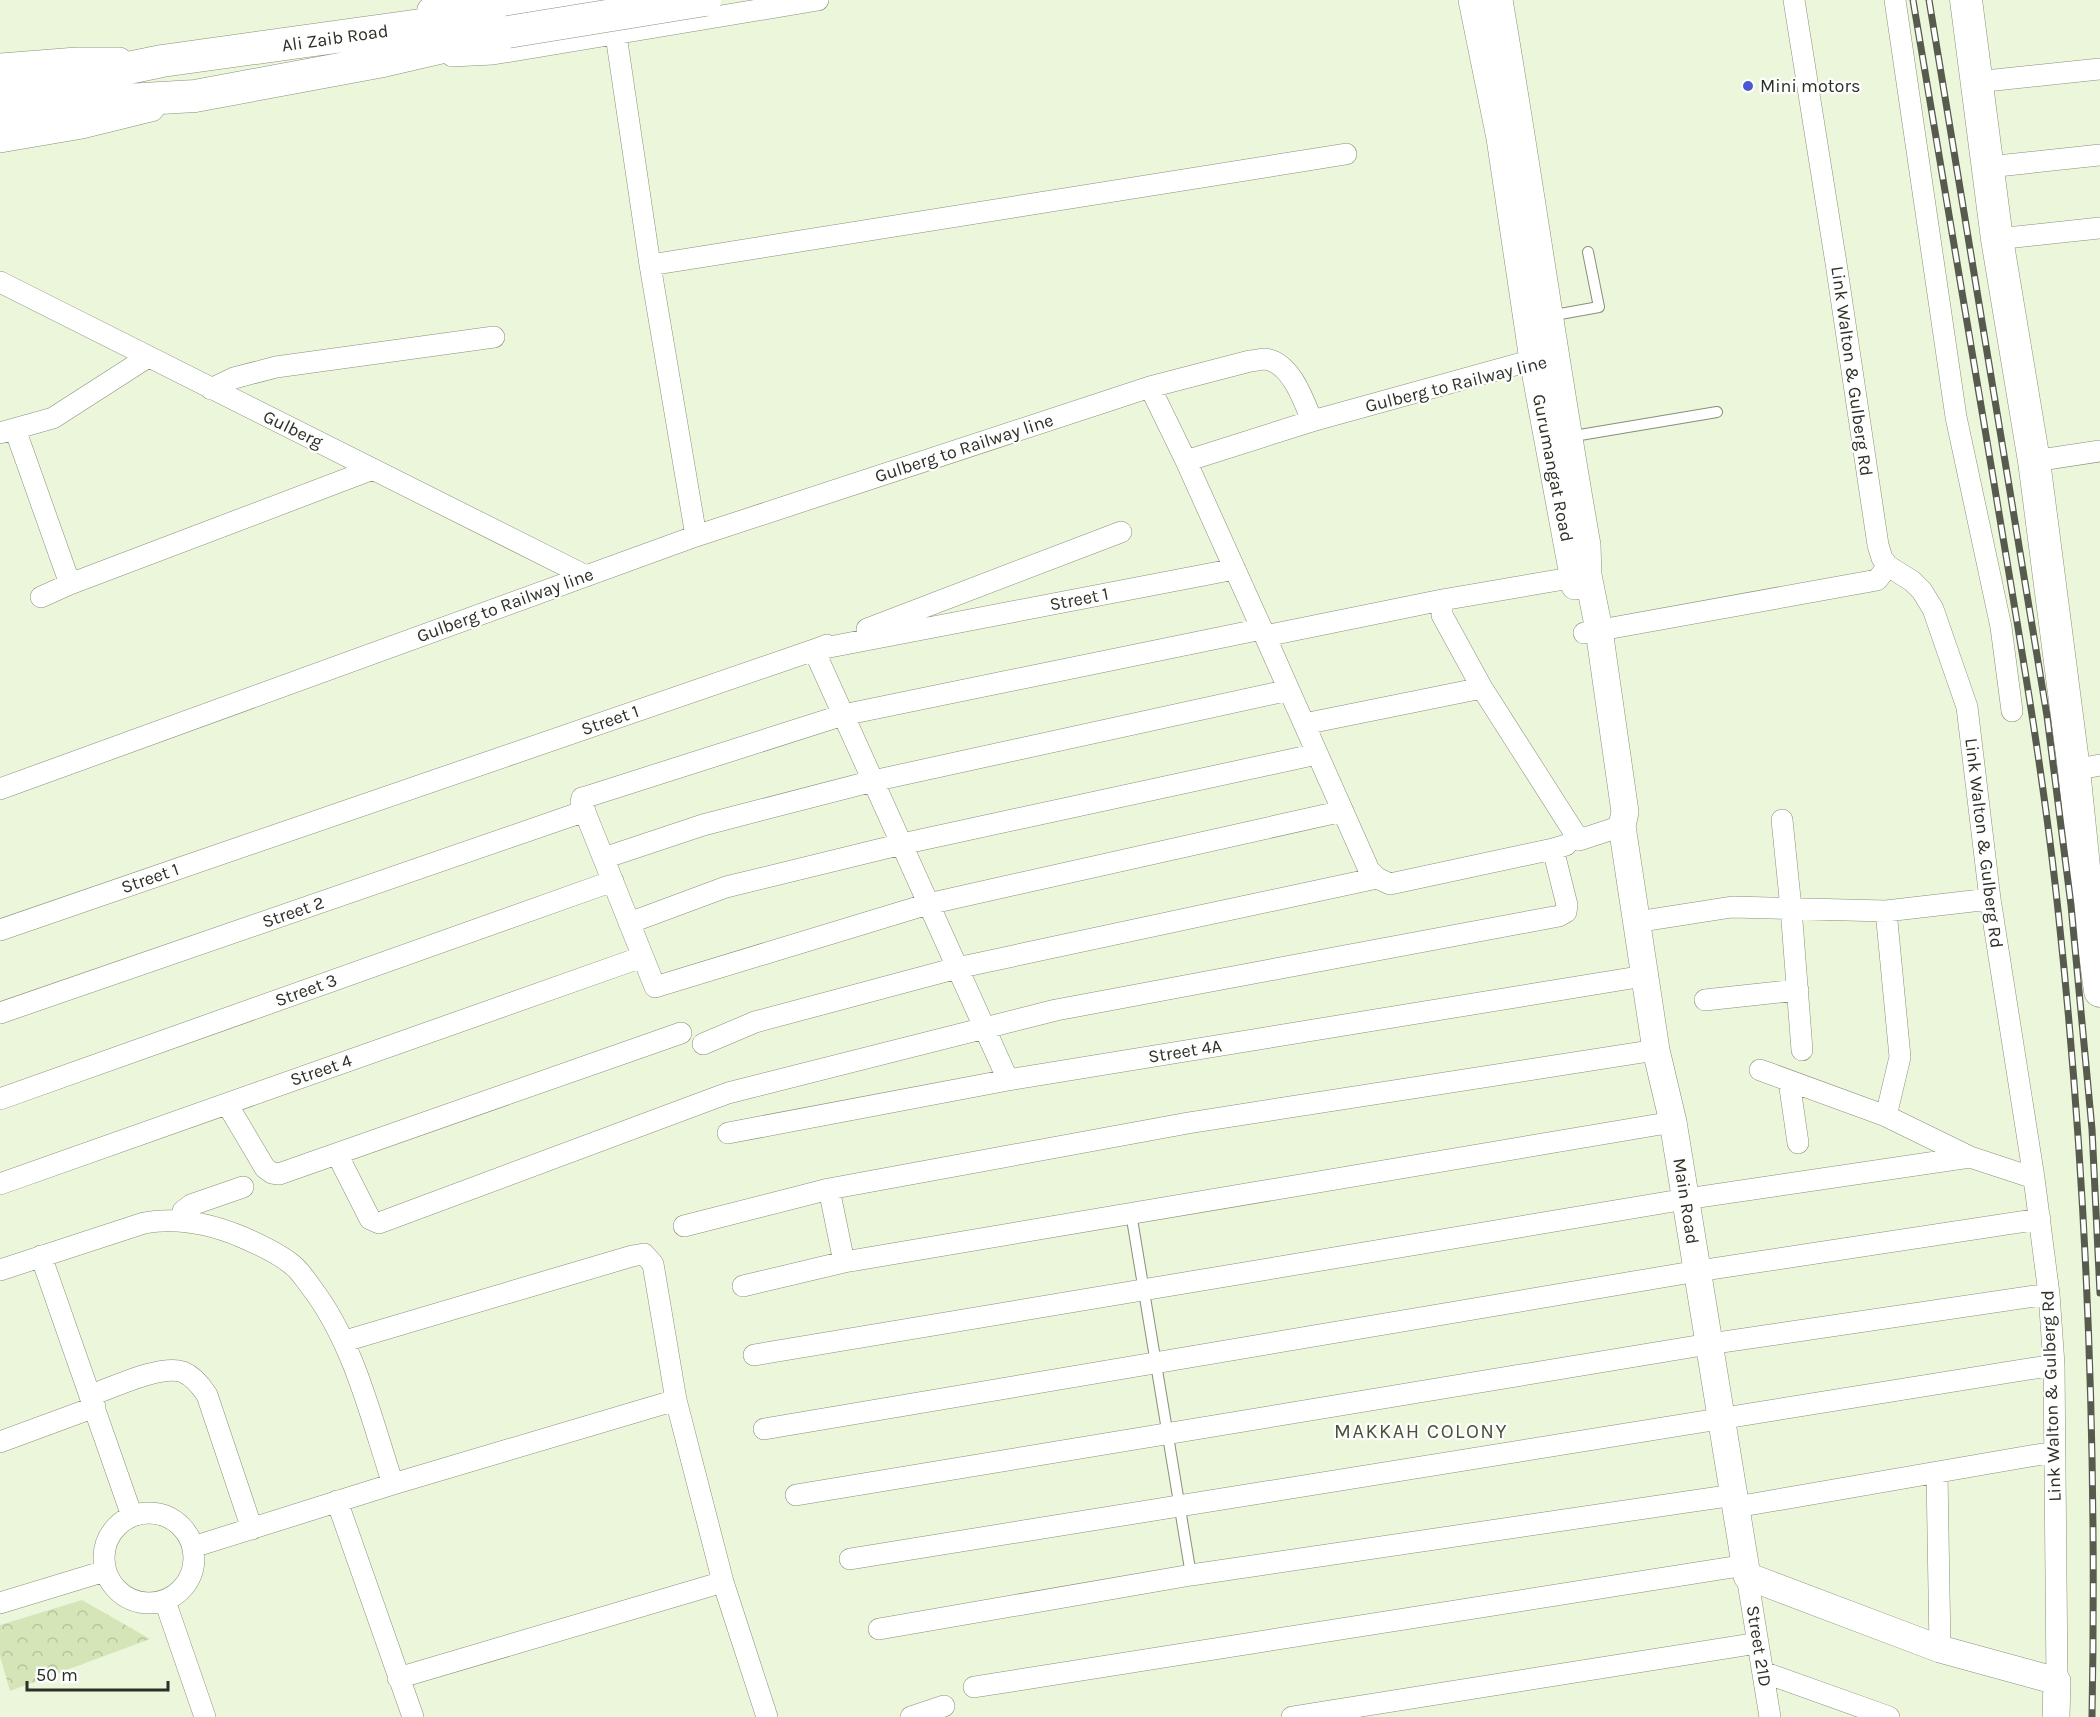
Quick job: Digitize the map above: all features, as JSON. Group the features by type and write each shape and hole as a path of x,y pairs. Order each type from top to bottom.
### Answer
{"main road":[{"path":"499,15 585,0"},
{"path":"499,15 705,0"},
{"path":"1966,0 1997,239 2087,767 2100,991"},
{"name":"Ali Zaib Road","path":"0,88 61,82 162,61 499,15"},
{"name":"Ali Zaib Road","path":"0,112 75,103 195,96 383,61 499,15"}],"street":[{"path":"383,61 493,54 818,0"},
{"name":"Gurumangat Road","path":"1472,0 1544,359 1581,575"},
{"name":"Gulberg to Railway line","path":"1186,460 1312,421 1544,359 1548,316 1520,122 1499,0"},
{"name":"Link Walton & Gulberg Rd","path":"1794,0 1878,545 1882,558 1888,566 1912,581 1922,591 1933,609 1967,707 1990,899 2034,1178 2049,1294 2054,1365 2056,1717"},
{"path":"1894,0 1956,417 2001,627 2012,711"},
{"path":"616,34 650,265 696,536"},
{"name":"Ali Zaib Road","path":"0,67 77,61 162,61"},
{"path":"1976,82 2100,69"},
{"name":"Ali Zaib Road","path":"0,139 82,125 195,96"},
{"path":"650,265 1346,154"},
{"path":"1988,167 2100,155"},
{"path":"1997,239 2100,228"},
{"name":"Gulberg","path":"0,282 586,576"},
{"path":"211,389 234,378 276,367 494,337"},
{"path":"70,584 7,431 53,418 148,357"},
{"name":"Gulberg to Railway line","path":"0,789 696,536 1150,387 1265,359 1277,363 1287,372 1312,421"},
{"path":"1343,811 928,904 655,987 581,802 582,798 843,715 1264,633 1581,575 1587,545 1568,437 1544,359"},
{"path":"1150,387 1235,568 1369,870 1377,878 1390,884 1553,849 1622,826"},
{"path":"2034,461 2100,451"},
{"path":"41,597 373,469"},
{"path":"1008,1080 814,650 1121,532"},
{"path":"1591,632 1877,580 1888,566"},
{"name":"Street 1","path":"0,930 814,650 1235,568"},
{"name":"Main Road","path":"1581,575 1625,812 1622,826 1644,976 1656,1050 1673,1122 1746,1570"},
{"path":"1442,600 1442,615 1482,688 1579,840"},
{"path":"1304,724 1482,688"},
{"path":"604,858 703,825 873,781 1289,690"},
{"path":"629,923 726,887 902,844 1317,754"},
{"name":"Street 2","path":"0,1013 585,811"},
{"path":"1782,820 1802,1050"},
{"path":"337,1154 370,1219 379,1223 728,1093 1056,1010 1559,916 1566,912 1567,905 1553,849"},
{"path":"703,1044 755,1022 957,968 1377,878"},
{"name":"Street 3","path":"0,1099 613,881"},
{"path":"1636,922 1732,907 1886,911 1990,899"},
{"path":"1886,911 1900,1057 1886,1116"},
{"name":"Street 4","path":"0,1184 642,957"},
{"name":"Street 4A","path":"728,1133 1008,1080 1644,976"},
{"path":"1705,1000 1798,990"},
{"path":"227,1104 265,1168 272,1173 279,1174 681,1033"},
{"path":"684,1226 829,1189 1188,1123 1656,1050"},
{"path":"1760,1070 1886,1116 1970,1156 2034,1178"},
{"path":"1789,1081 1798,1143"},
{"path":"743,1286 844,1262 1673,1122"},
{"path":"753,1355 1686,1200 1970,1156"},
{"path":"181,1220 183,1211 191,1205 243,1187"},
{"path":"829,1189 844,1262"},
{"path":"764,1429 1698,1271 2040,1219"},
{"path":"0,1270 144,1223 162,1220 181,1220 230,1232 261,1246 290,1263 321,1300 345,1341 393,1484"},
{"path":"345,1341 644,1254 653,1264 676,1400 723,1582 767,1717"},
{"path":"41,1256 132,1516"},
{"path":"796,1495 1709,1344 2049,1294"},
{"path":"850,1558 1180,1507 2054,1365"},
{"path":"0,1442 155,1374 170,1370 184,1372 200,1385 207,1395 252,1529"},
{"path":"193,1547 337,1501 676,1400"},
{"path":"879,1629 1191,1575 1937,1473 2054,1452"},
{"path":"1937,1473 1940,1649"},
{"path":"337,1501 413,1717"},
{"path":"147,1513 162,1515 176,1522 187,1533 193,1547 194,1563 189,1579 179,1592 165,1601 150,1604 122,1595 111,1584 105,1570 103,1557 105,1544 111,1532 132,1516 147,1513"},
{"path":"0,1604 105,1570"},
{"path":"974,1687 1746,1570 1940,1649 2057,1681"},
{"name":"Street 21D","path":"1746,1570 1768,1717"},
{"path":"398,1678 723,1582"},
{"path":"165,1601 205,1717"},
{"path":"1292,1717 1758,1643"},
{"path":"1763,1672 1889,1717"},
{"path":"911,1717 944,1706"}],"lane":[{"path":"1548,316 1599,307 1588,252"},
{"path":"1568,437 1717,412"},
{"path":"1131,1213 1191,1575"}],"green space":[{"path":"82,1600 150,1639 10,1691 0,1656 0,1625"}],"railway":[{"path":"1913,0 2030,699 2058,910 2076,1111 2088,1313 2093,1515 2092,1717"},
{"path":"1929,0 2047,716 2071,905 2092,1129 2100,1293"}],"place":[{"name":"Mini motors","path":"1748,86"}],"district":[{"name":"MAKKAH COLONY","path":"1421,1431"}]}
